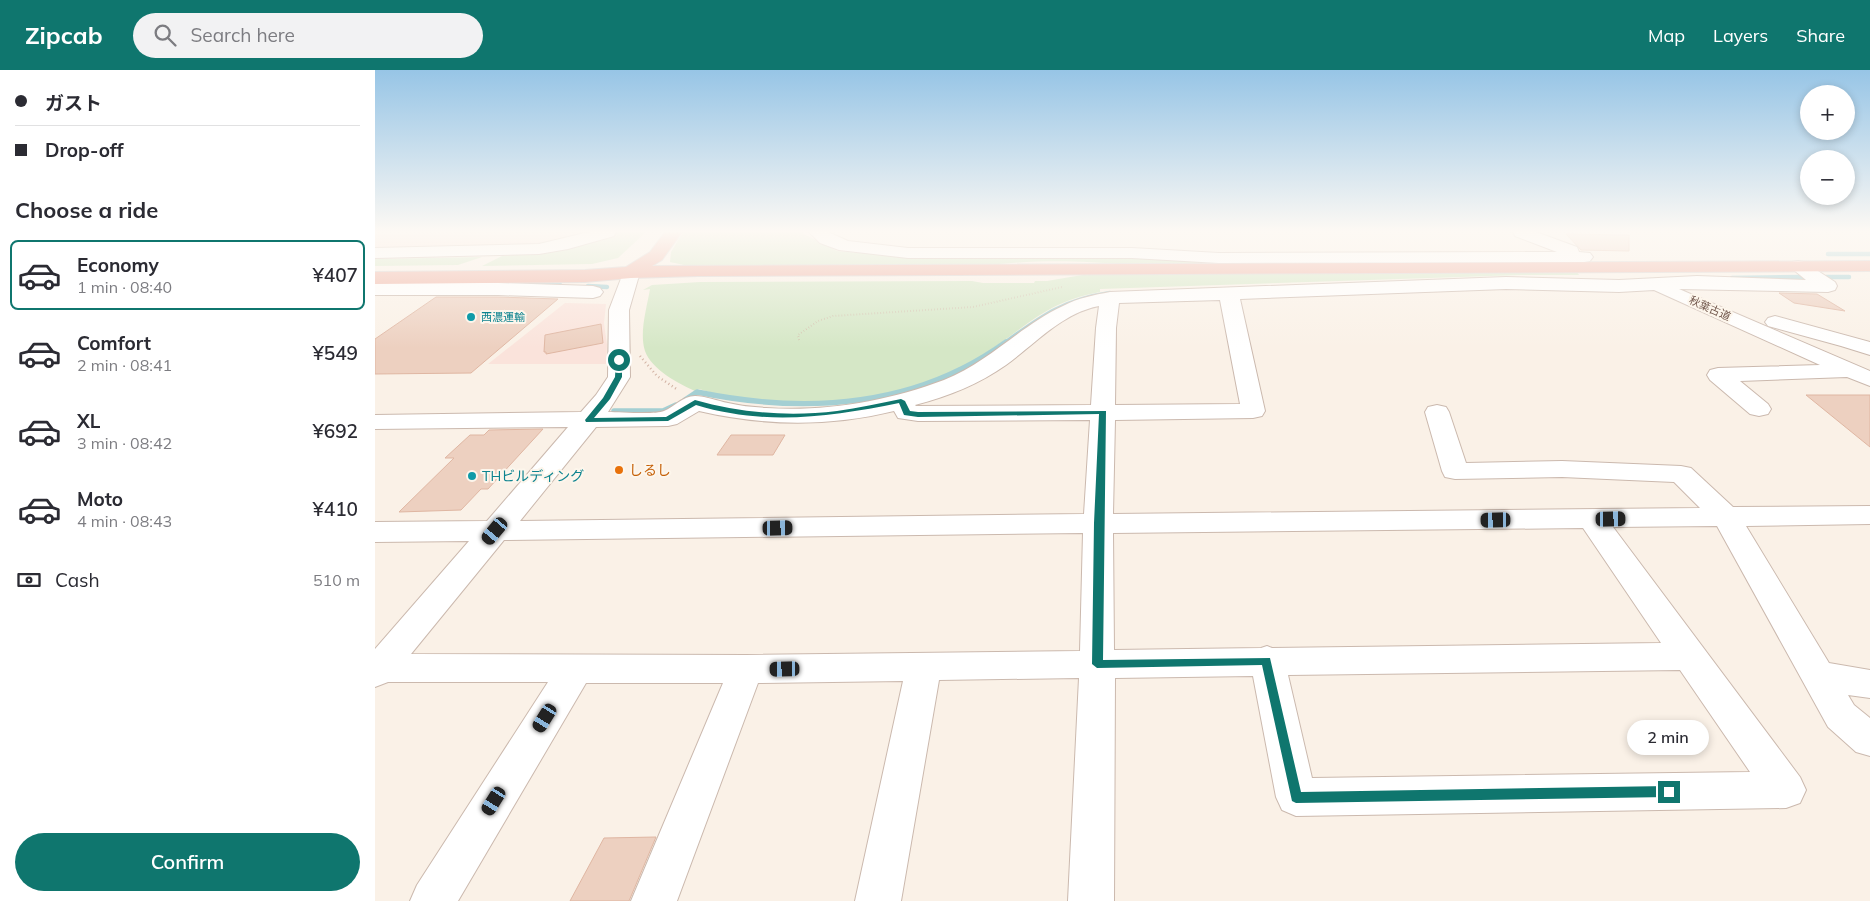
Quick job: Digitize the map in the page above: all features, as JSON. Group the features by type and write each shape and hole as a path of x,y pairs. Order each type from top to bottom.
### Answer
{"highway":[{"path":"377,280 444,271"},
{"path":"618,271 631,272"},
{"path":"377,280 585,276 631,272 765,271"}],"street":[{"name":"秋葉古道","path":"1620,271 1709,307 1861,375"},
{"path":"375,422 668,419 695,402 720,410 776,416 836,413 901,401 947,386 984,368 1012,351 1051,321 1084,304 1110,298 1506,284 1654,285 1697,282 1828,286 1805,271"},
{"path":"376,670 607,399 619,377 619,310 631,272"},
{"path":"377,280 497,289 593,292"},
{"path":"901,401 907,413 918,414 1253,410 1229,294"},
{"path":"1091,901 1099,523 1106,328 1110,298"},
{"path":"1709,307 1735,311 1849,341 1870,349"},
{"path":"1759,409 1718,376 1861,375"},
{"path":"1437,412 1455,471 1562,468 1681,474 1726,517 1841,716 1870,740"},
{"path":"375,532 1870,515"},
{"path":"1267,660 1296,798 1786,790 1592,519"},
{"path":"376,670 746,669 1267,660 1689,656"},
{"path":"878,901 924,667"},
{"path":"433,901 576,669"},
{"path":"654,901 746,669"},
{"path":"1818,676 1870,684"}],"path":[{"path":"799,340 798,335 809,327 833,316 973,307 1005,301 1070,284"},
{"path":"639,354 657,376 683,392"}],"shaded area":[{"path":"565,303 606,304 604,323 607,345 606,364 488,364"}],"green space":[{"path":"1577,272 1579,275 1521,275 1100,289 1100,292 1081,296 1050,309 997,346 958,369 907,388 854,399 827,402 764,402 736,398 699,389 695,391 659,370 648,358 643,344 644,320 650,289 643,290 652,285 700,282 972,281 983,283 1034,283 1035,281 1047,281 1088,274"}],"building":[{"path":"1779,293 1817,294 1845,311 1794,303"},
{"name":"西濃運輸","path":"436,297 558,299 471,373 375,374 375,339"},
{"path":"601,324 603,343 546,354 544,352 545,335"},
{"path":"1806,395 1870,395 1870,447"},
{"name":"THビルディング","path":"543,429 488,489 481,489 461,510 399,512 454,458 445,458 470,435 484,435 489,430"},
{"path":"731,435 785,435 773,455 717,455"},
{"path":"656,837 629,901 570,901 604,838"}],"waterway":[{"path":"1732,278 1802,277"},
{"path":"1826,277 1849,277"},
{"path":"525,284 560,285"},
{"path":"588,286 607,287"},
{"path":"1005,343 1042,317 1066,305 1110,293"},
{"path":"685,400 697,392 737,399 778,403 818,403 857,400 896,393 934,381 971,364 1006,342"},
{"path":"614,411 663,411 676,405"}],"place":[{"name":"西濃運輸","path":"471,317"},
{"name":"しるし","path":"619,470"},
{"name":"THビルディング","path":"472,476"}],"route":[{"path":"619,360 619,377 607,399 589,420 668,419 695,402 720,410 776,416 836,413 901,401 907,413 918,414 1103,412 1097,664 1267,660 1296,798 1669,792"}]}
